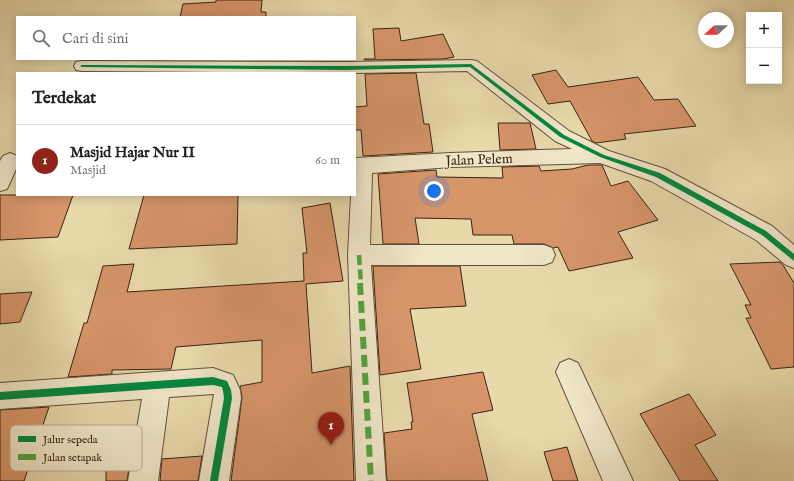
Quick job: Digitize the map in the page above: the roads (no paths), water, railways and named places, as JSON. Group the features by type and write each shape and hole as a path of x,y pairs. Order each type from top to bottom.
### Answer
{"street":[{"path":"82,66 278,70 471,65 562,136 602,156 658,175 764,233 794,258"},
{"name":"Jalan Pelem","path":"359,166 451,160 602,156"},
{"path":"0,183 9,161"},
{"path":"359,166 359,255 371,481"},
{"path":"359,255 544,256"},
{"path":"570,372 618,481"},
{"path":"0,396 213,381 224,384 228,390 228,398 214,481"},
{"path":"143,481 158,385"}],"place":[{"name":"Masjid Hajar Nur II","path":"331,445"}]}
